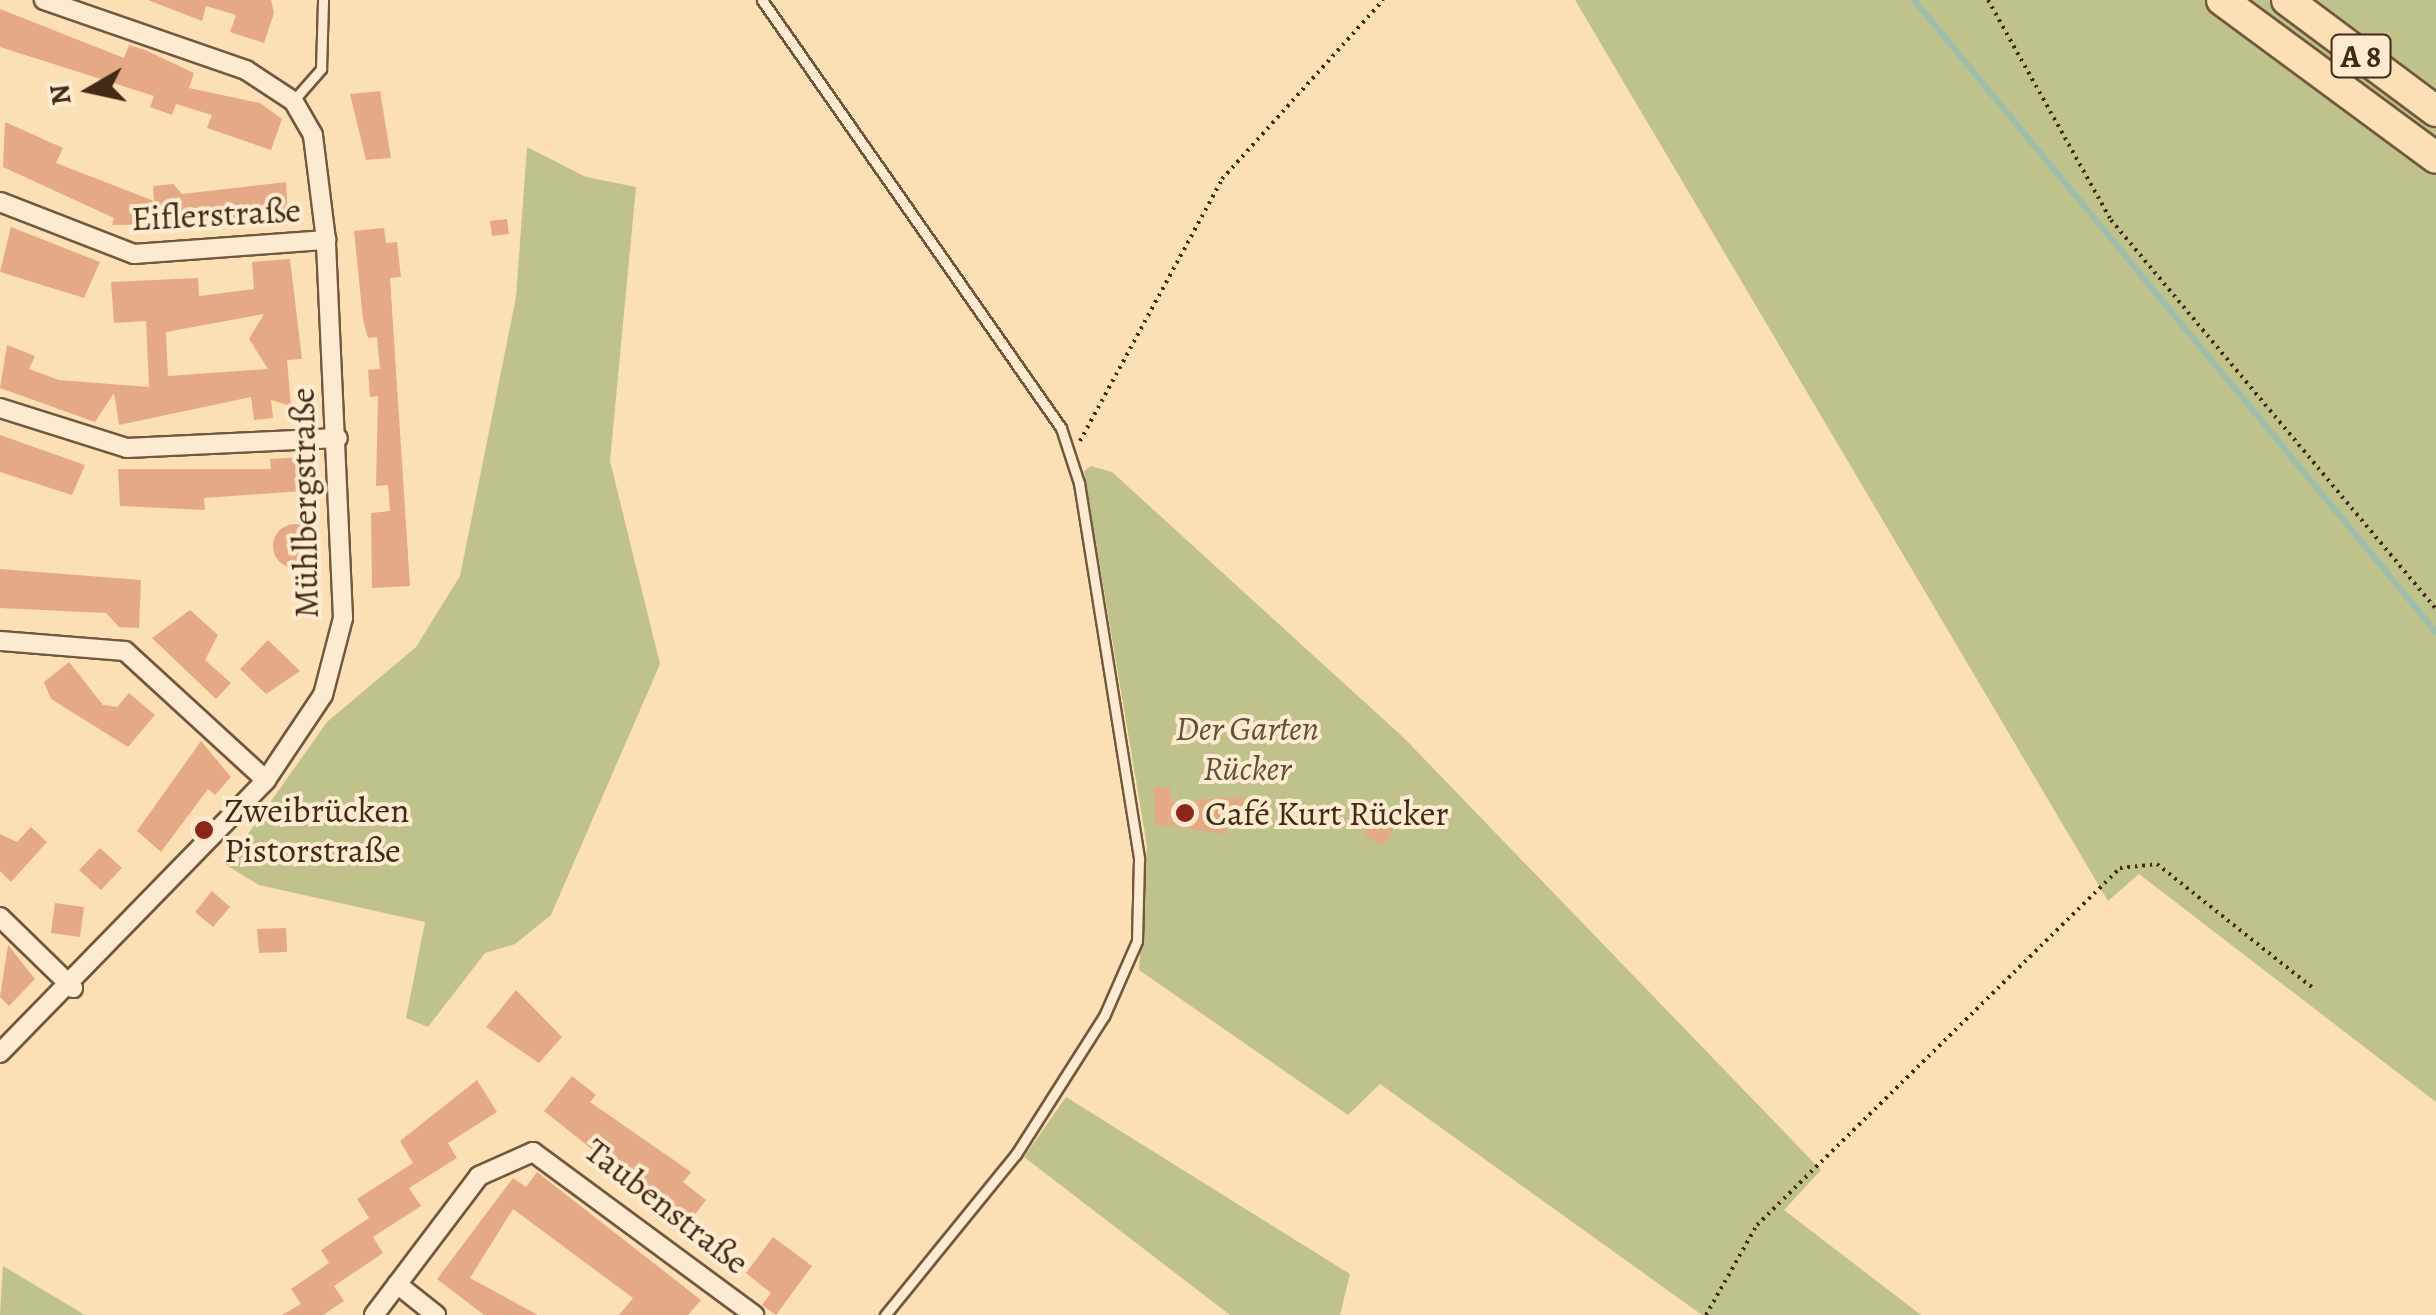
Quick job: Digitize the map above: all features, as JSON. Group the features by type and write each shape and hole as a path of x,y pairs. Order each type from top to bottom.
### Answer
{"highway":[{"name":"A 8","path":"2222,0 2436,158"},
{"name":"A 8","path":"2287,0 2436,111"}],"street":[{"path":"44,0 235,66 294,101"},
{"name":"Mühlbergstraße","path":"0,1053 72,988 266,780 307,725 336,653 344,576 321,164 294,101"},
{"name":"Eiflerstraße","path":"0,202 134,254 326,240"},
{"path":"0,408 127,448 338,438"},
{"path":"0,641 124,651 266,780"},
{"path":"0,917 72,988"},
{"name":"Taubenstraße","path":"374,1315 479,1176 533,1152 754,1315"},
{"path":"398,1284 436,1315"}],"lane":[{"path":"294,101 320,69 323,0"},
{"path":"762,0 1072,454 1139,858 1137,941 1104,1016 1016,1154 885,1315"}],"path":[{"path":"1072,454 1222,179 1382,0"},
{"path":"1988,0 2111,220 2436,609"},
{"path":"1706,1315 1757,1225 2120,868 2142,862 2157,864 2314,989"}],"green space":[{"path":"1575,0 2436,0 2436,1102 2139,874 2108,901"},
{"path":"527,147 586,177 636,187 610,461 660,664 551,915 515,944 485,953 428,1027 406,1018 425,922 259,885 226,865 327,722 416,647 460,576 516,297"},
{"name":"Der Garten Rücker","path":"1091,466 1112,472 1404,738 1821,1170 1784,1210 1921,1315 1702,1315 1380,1084 1348,1115 1139,970 1147,846 1084,471"},
{"path":"1066,1097 1350,1274 1340,1315 1230,1315 1024,1157"},
{"path":"3,1266 85,1315 0,1315"}],"building":[{"path":"148,0 271,0 274,13 264,43 230,32 236,15 206,6 202,21"},
{"path":"0,9 124,58 129,45 145,50 194,73 189,88 260,103 282,119 271,150 207,128 212,115 176,104 172,115 150,107 154,96 0,47"},
{"path":"380,91 391,158 366,160 350,94"},
{"path":"5,122 63,148 56,163 154,201 153,186 173,184 182,194 286,182 288,222 112,225 114,218 3,167"},
{"path":"507,219 509,234 492,236 490,221"},
{"path":"11,227 100,262 84,298 0,272"},
{"path":"384,228 386,243 397,242 401,277 390,278 410,586 372,588 371,513 390,511 388,485 376,486 378,396 370,397 368,370 380,369 377,337 368,338 363,320 354,231"},
{"path":"290,259 302,359 287,360 291,406 271,400 273,418 254,420 251,397 119,425 114,393 95,422 0,388 7,345 35,356 29,369 59,380 149,387 146,321 114,323 111,282 198,278 199,296 254,289 252,262","holes":["264,314 249,339 268,369 168,376 166,332"]},
{"path":"0,435 85,465 72,495 0,472"},
{"path":"301,457 303,491 204,498 205,510 120,506 118,469 271,469 270,459"},
{"path":"295,524 311,530 317,546 311,562 295,568 279,562 273,546 279,530"},
{"path":"0,569 141,580 139,628 119,627 106,613 0,608"},
{"path":"190,610 218,635 205,660 231,683 216,699 152,638"},
{"path":"268,640 300,671 266,694 240,669"},
{"path":"69,662 103,705 117,707 129,693 155,715 128,747 51,699 44,682"},
{"path":"201,741 231,777 215,795 208,789 161,852 137,831"},
{"path":"1154,787 1170,787 1171,801 1244,797 1245,817 1231,817 1225,834 1155,824"},
{"path":"1375,816 1394,828 1383,846 1364,834"},
{"path":"31,827 47,842 11,882 0,871 0,834 17,842"},
{"path":"100,848 122,868 101,890 79,870"},
{"path":"212,891 230,907 213,927 195,912"},
{"path":"55,903 84,907 80,937 51,933"},
{"path":"286,928 287,952 259,953 257,929"},
{"path":"8,945 35,979 9,1006 0,997"},
{"path":"516,990 562,1037 539,1063 486,1027"},
{"path":"572,1076 596,1095 590,1102 691,1172 683,1182 706,1200 687,1225 544,1111"},
{"path":"477,1080 497,1112 448,1143 457,1158 409,1188 421,1206 373,1237 383,1253 334,1286 344,1301 323,1315 282,1315 301,1304 291,1289 329,1263 321,1250 369,1218 357,1199 413,1163 400,1141"},
{"path":"537,1172 701,1300 688,1315 619,1315 633,1298 513,1209 470,1278 538,1315 484,1315 437,1279 513,1178 526,1187"},
{"path":"773,1237 812,1266 776,1315 762,1305 771,1293 746,1273"}],"waterway":[{"path":"1914,0 2436,632"}],"place":[{"name":"Café Kurt Rücker","path":"1185,813"},
{"name":"Zweibrücken Pistorstraße","path":"204,830"}]}
